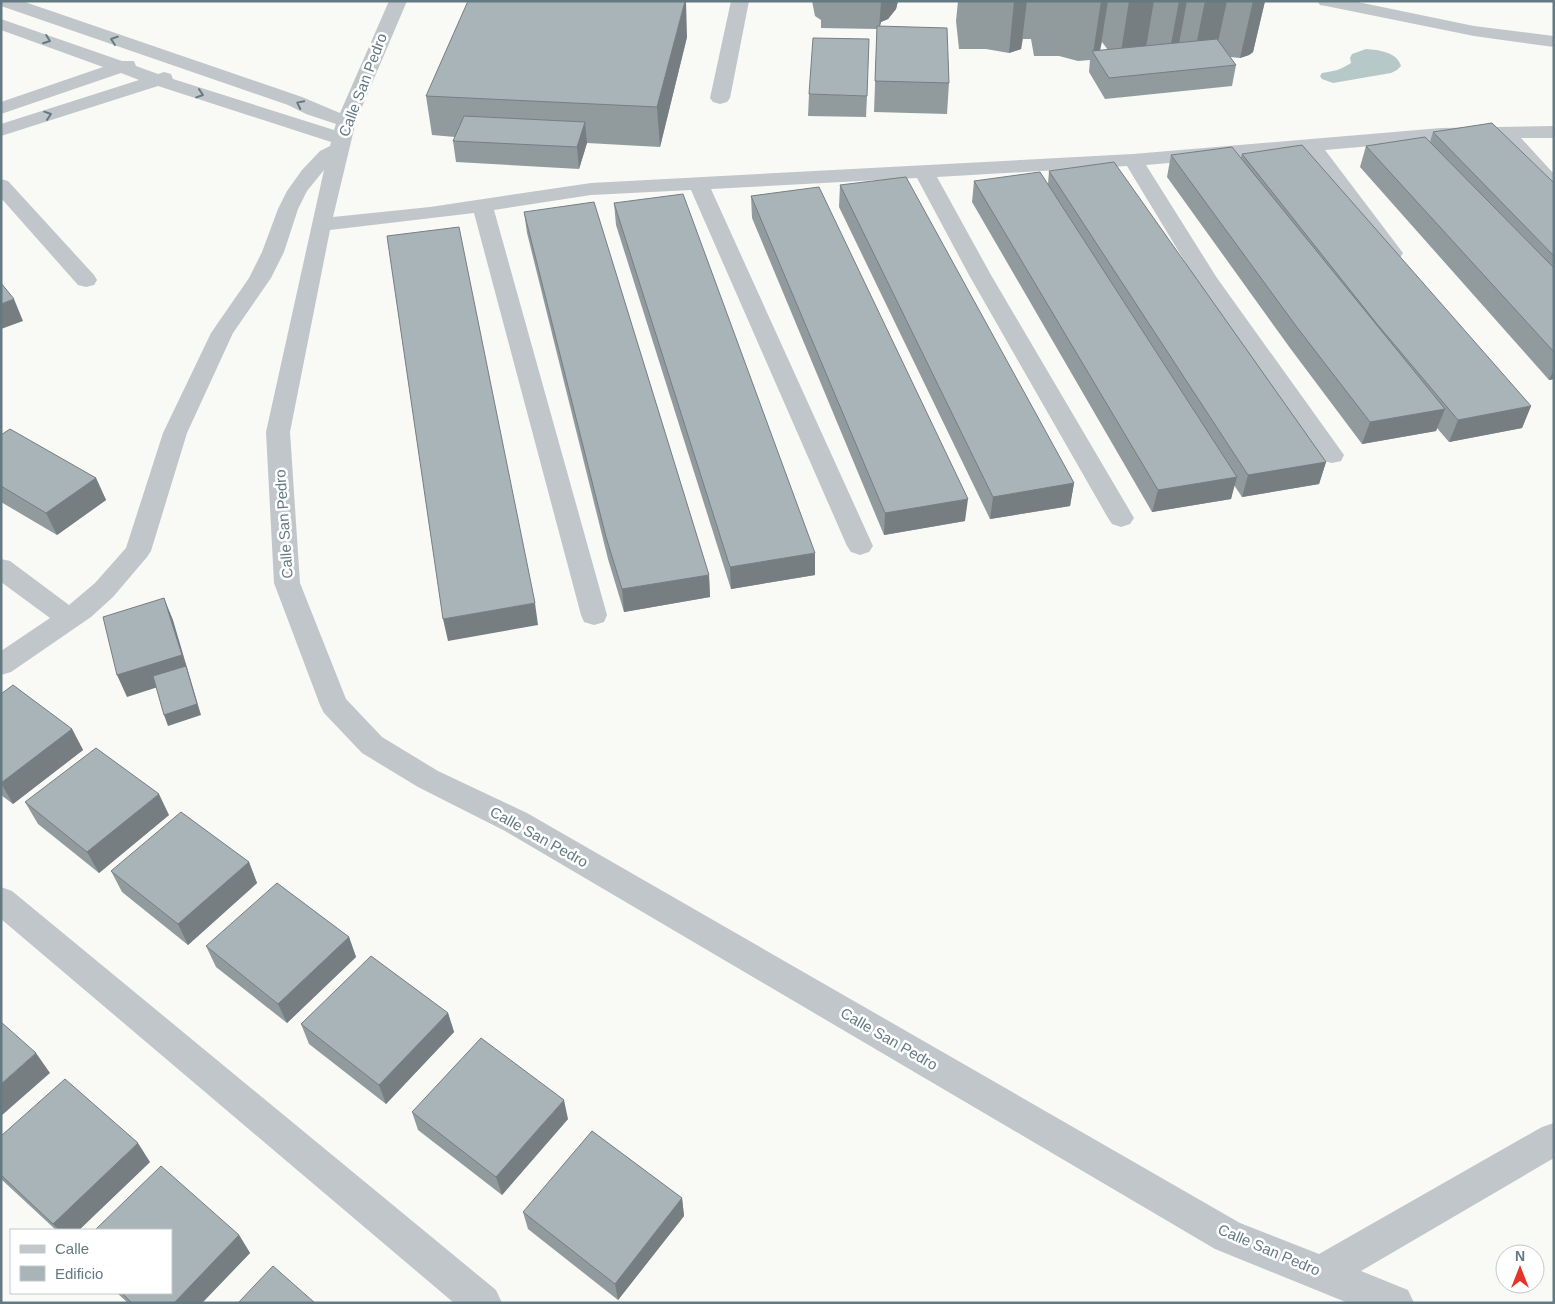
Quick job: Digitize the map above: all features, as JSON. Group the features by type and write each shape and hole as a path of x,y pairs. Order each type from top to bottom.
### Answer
{"street":[{"path":"4,1 295,101 313,110 342,137"},
{"name":"Calle San Pedro","path":"398,1 388,21 342,137 321,225 278,432 287,583 334,705 372,745 428,779 516,822 1228,1236 1395,1303"},
{"path":"720,98 740,1"},
{"path":"1326,1 1448,27 1554,42"},
{"path":"1,24 158,80 342,137"},
{"path":"1,108 157,55"},
{"path":"1,130 195,68"},
{"path":"1504,132 1554,186"},
{"path":"321,225 430,213 591,189 1133,160 1441,134 1554,132"},
{"path":"1,666 69,619 104,590 138,551 175,432 222,333 260,278 297,191 309,174 342,137"},
{"path":"1312,144 1402,265"},
{"path":"1133,160 1208,280 1332,455"},
{"path":"924,172 980,275 1121,518"},
{"path":"699,184 860,546"},
{"path":"1,185 86,280"},
{"path":"482,205 594,615"},
{"path":"1,568 69,619"},
{"path":"1,900 483,1303"},
{"path":"1322,1273 1441,1206 1554,1139"}],"shaded area":[{"path":"1366,49 1382,51 1392,55 1399,61 1401,66 1391,73 1333,83 1322,79 1320,76 1322,73 1337,70 1351,63 1350,58 1352,54"}],"building":[{"path":"468,1 685,1 657,107 426,96"},
{"path":"877,26 947,28 949,83 875,81"},
{"path":"813,38 869,39 867,96 809,94"},
{"path":"1217,39 1236,65 1109,78 1092,51"},
{"path":"464,116 585,122 577,147 453,141"},
{"path":"1492,123 1554,183 1554,256 1433,132"},
{"path":"1425,137 1554,268 1554,352 1366,146"},
{"path":"1302,145 1531,406 1458,420 1377,324 1242,154"},
{"path":"1232,147 1445,409 1370,422 1296,326 1171,155"},
{"path":"1114,162 1326,462 1248,475 1049,171"},
{"path":"1040,172 1237,477 1158,490 974,181"},
{"path":"906,177 1074,483 993,497 840,185"},
{"path":"819,187 968,499 885,513 751,196"},
{"path":"683,194 815,553 730,567 614,203"},
{"path":"594,202 709,575 622,589 606,537 524,212"},
{"path":"459,227 535,603 443,619 387,236"},
{"path":"1,283 14,299 1,304"},
{"path":"10,429 96,478 46,513 1,486 1,435"},
{"path":"164,598 182,655 117,675 103,617"},
{"path":"186,666 197,704 164,715 153,676"},
{"path":"13,685 72,729 1,783 1,694"},
{"path":"96,748 159,794 87,852 25,802"},
{"path":"181,812 249,862 178,924 111,871"},
{"path":"277,883 349,937 278,1004 206,946"},
{"path":"371,956 448,1013 379,1085 301,1024"},
{"path":"1,1022 36,1053 1,1084"},
{"path":"481,1038 564,1100 496,1177 412,1112"},
{"path":"65,1079 138,1143 53,1224 1,1175 1,1136"},
{"path":"592,1131 682,1198 615,1284 523,1212"},
{"path":"161,1166 239,1235 174,1303 132,1303 123,1294 172,1294 172,1229 96,1229"},
{"path":"273,1266 315,1303 238,1303"}]}
